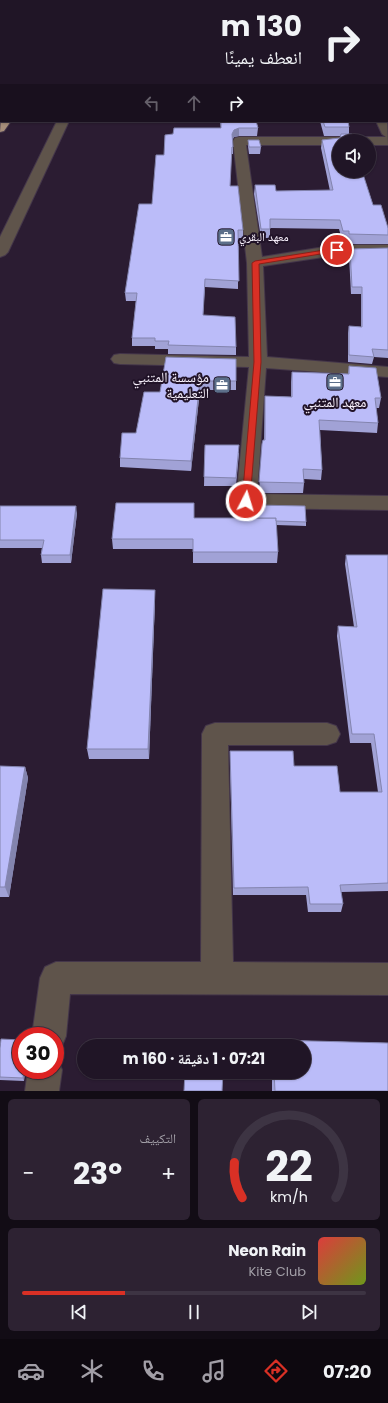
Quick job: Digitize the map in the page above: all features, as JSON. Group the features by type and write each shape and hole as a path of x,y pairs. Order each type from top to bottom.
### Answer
{"street":[{"path":"0,252 63,122"},
{"path":"386,131 239,141 255,263 258,362 246,501 388,503"},
{"path":"255,263 337,250 388,248"},
{"path":"120,359 258,362 388,372"},
{"path":"217,978 215,734 327,734"},
{"path":"50,1027 56,978 388,979"},
{"path":"42,1091 44,1079"}],"building":[{"path":"221,122 256,122 258,128 239,128 234,130 232,134 233,147 230,186 238,186 243,230 238,230 239,281 205,279 203,315 235,317 236,347 168,345 169,341 155,341 155,338 132,338 137,293 125,293 139,204 152,204 156,155 164,155 165,135 173,134 174,128 221,128"},
{"path":"323,122 348,122 349,127 325,127"},
{"path":"332,139 332,178 364,178 373,205 381,205 388,228 388,235 349,234 349,231 343,231 340,220 270,219 270,229 261,229 255,185 275,185 276,191 333,190 322,140"},
{"path":"248,140 259,140 261,147 249,147"},
{"path":"388,248 388,350 372,349 374,357 349,355 349,326 362,327 362,287 352,287 350,249"},
{"path":"166,357 236,359 236,381 200,381 191,461 120,458 122,433 136,433 144,392 160,392"},
{"path":"349,366 376,368 381,398 375,398 378,423 319,420 322,470 303,469 304,483 259,482 262,444 263,440 265,440 265,396 292,397 292,372 349,374"},
{"path":"205,445 239,445 236,478 204,477"},
{"path":"116,503 194,503 194,518 276,518 278,552 193,552 193,539 112,539"},
{"path":"255,505 305,506 306,522 276,521 276,518 255,518"},
{"path":"0,506 76,506 70,555 41,555 44,540 0,540"},
{"path":"346,555 388,555 388,883 340,885 343,904 310,904 308,887 234,888 230,751 293,751 294,766 337,766 340,792 382,792 374,734 352,734 338,626 357,627"},
{"path":"103,589 155,590 148,749 87,749"},
{"path":"0,766 25,767 5,887 0,887"},
{"path":"1,1039 12,1040 12,1078 0,1077"},
{"path":"311,1041 388,1043 388,1091 275,1091 274,1079 311,1079"},
{"path":"185,1079 223,1079 222,1091 184,1091"}],"place":[{"name":"معهد البقري","path":"226,237"},
{"name":"معهد المتنبي","path":"335,382"},
{"name":"مؤسسة المتنبي التعليمية","path":"222,385"}],"route":[{"path":"246,501 258,362 255,263 337,250"}]}
